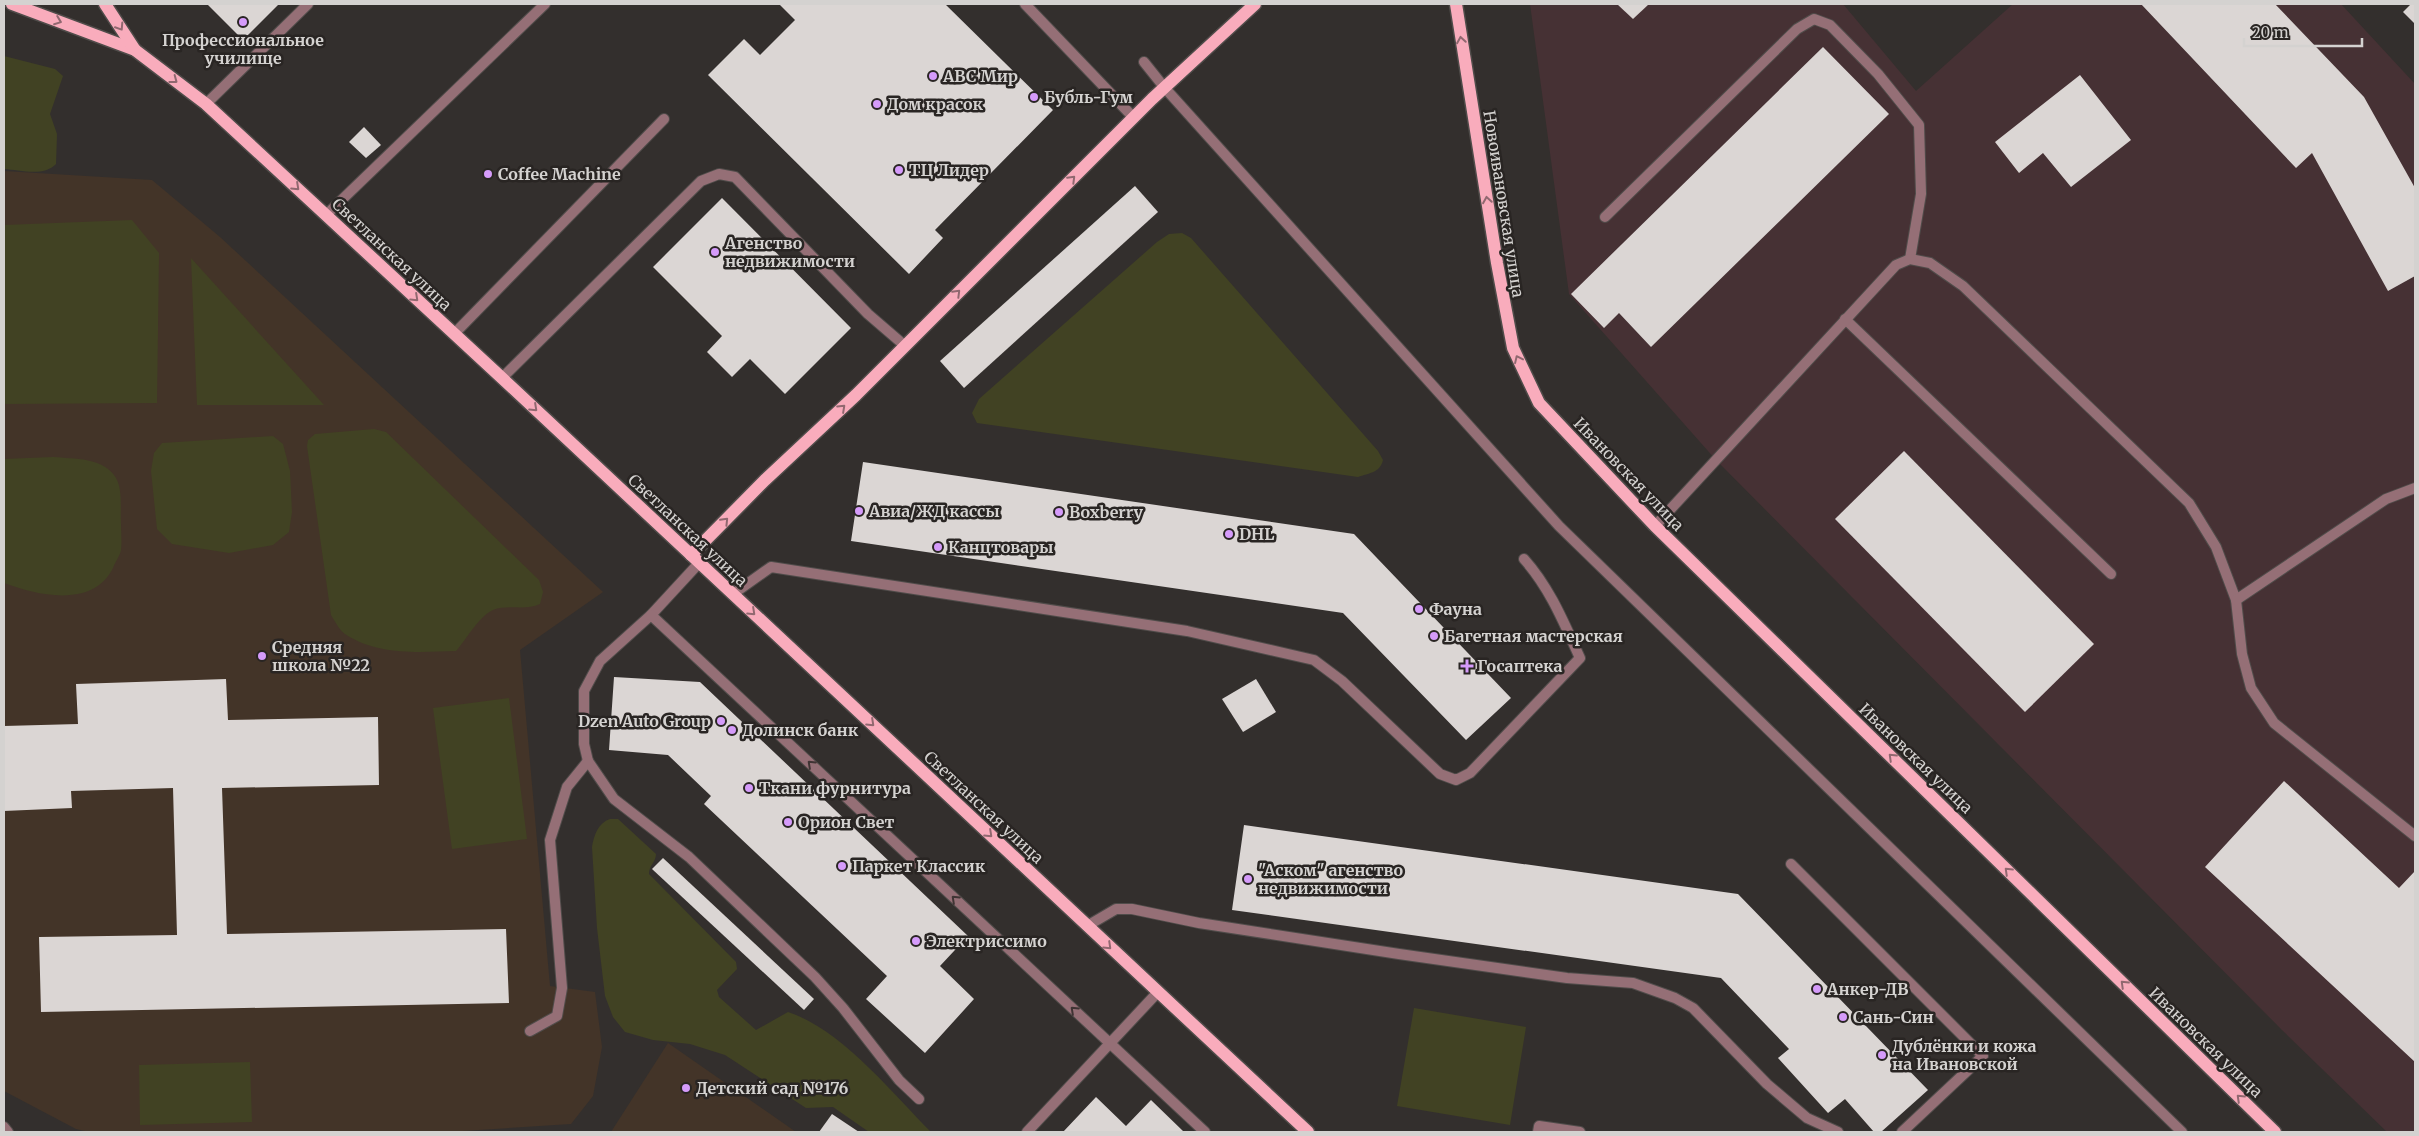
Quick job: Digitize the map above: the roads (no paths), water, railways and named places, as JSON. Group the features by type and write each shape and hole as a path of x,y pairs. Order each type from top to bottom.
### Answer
{"main road":[{"name":"Светланская улица","path":"12,4 135,50 206,104 502,378 1308,1132"},
{"path":"105,4 135,50"},
{"path":"695,559 765,480 856,395 1164,87 1255,4"},
{"name":"Новоивановская улица","path":"1456,4 1496,263 1513,348 1539,403"},
{"name":"Ивановская улица","path":"1539,403 1656,526 2275,1132"}],"street":[{"path":"206,104 308,4"},
{"path":"326,215 545,4"},
{"path":"1025,4 1134,118"},
{"path":"1605,216 1797,29 1814,19 1830,26 1837,32 1878,74 1919,125 1921,194 1910,259"},
{"path":"1144,62 1164,87 1559,526 2182,1132"},
{"path":"454,334 664,118"},
{"path":"502,378 701,181 719,174 735,177 868,314 904,345"},
{"path":"1656,526 1896,265 1910,259 1930,263 1963,286 2189,503 2216,547 2236,600 2242,654 2251,688 2274,723 2415,836"},
{"path":"1845,319 2111,574"},
{"path":"2236,600 2386,499 2415,488"},
{"path":"695,559 651,615 600,661 584,691 584,744 588,761 614,799 689,857 815,977 843,1008 899,1080 918,1099"},
{"path":"733,594 771,567 1187,631 1314,660 1342,681 1440,774 1456,780 1470,773 1580,658 1558,610 1537,573 1524,559"},
{"path":"651,615 1205,1132"},
{"path":"530,1030 557,1016 562,988 550,840 567,787 588,761"},
{"path":"1791,864 1983,1056 1902,1132"},
{"path":"1087,926 1116,909 1132,909 1199,924 1399,954 1567,978 1634,983 1675,998 1694,1008 1767,1084 1807,1118 1838,1132"},
{"path":"1027,1132 1157,992"},
{"path":"1538,1132 1539,1126 1580,1132"},
{"path":"4,1127 8,1132"}],"place":[{"name":"Профессиональное училище","path":"243,22"},
{"name":"ABC Мир","path":"933,76"},
{"name":"Бубль-Гум","path":"1034,97"},
{"name":"Дом красок","path":"877,104"},
{"name":"ТЦ Лидер","path":"899,170"},
{"name":"Coffee Machine","path":"488,174"},
{"name":"Агенство недвижимости","path":"715,252"},
{"name":"Авиа/ЖД кассы","path":"859,511"},
{"name":"Boxberry","path":"1059,512"},
{"name":"DHL","path":"1229,534"},
{"name":"Канцтовары","path":"938,547"},
{"name":"Фауна","path":"1419,609"},
{"name":"Багетная мастерская","path":"1434,636"},
{"name":"Средняя школа №22","path":"262,656"},
{"name":"Госаптека","path":"1467,666"},
{"name":"Dzen Auto Group","path":"721,721"},
{"name":"Долинск банк","path":"732,730"},
{"name":"Ткани фурнитура","path":"749,788"},
{"name":"Орион Свет","path":"788,822"},
{"name":"Паркет Классик","path":"842,866"},
{"name":"\"Аском\" агенство недвижимости","path":"1248,879"},
{"name":"Электриссимо","path":"916,941"},
{"name":"Анкер-ДВ","path":"1817,989"},
{"name":"Сань-Син","path":"1843,1017"},
{"name":"Дублёнки и кожа на Ивановской","path":"1882,1055"},
{"name":"Детский сад №176","path":"686,1088"}]}
